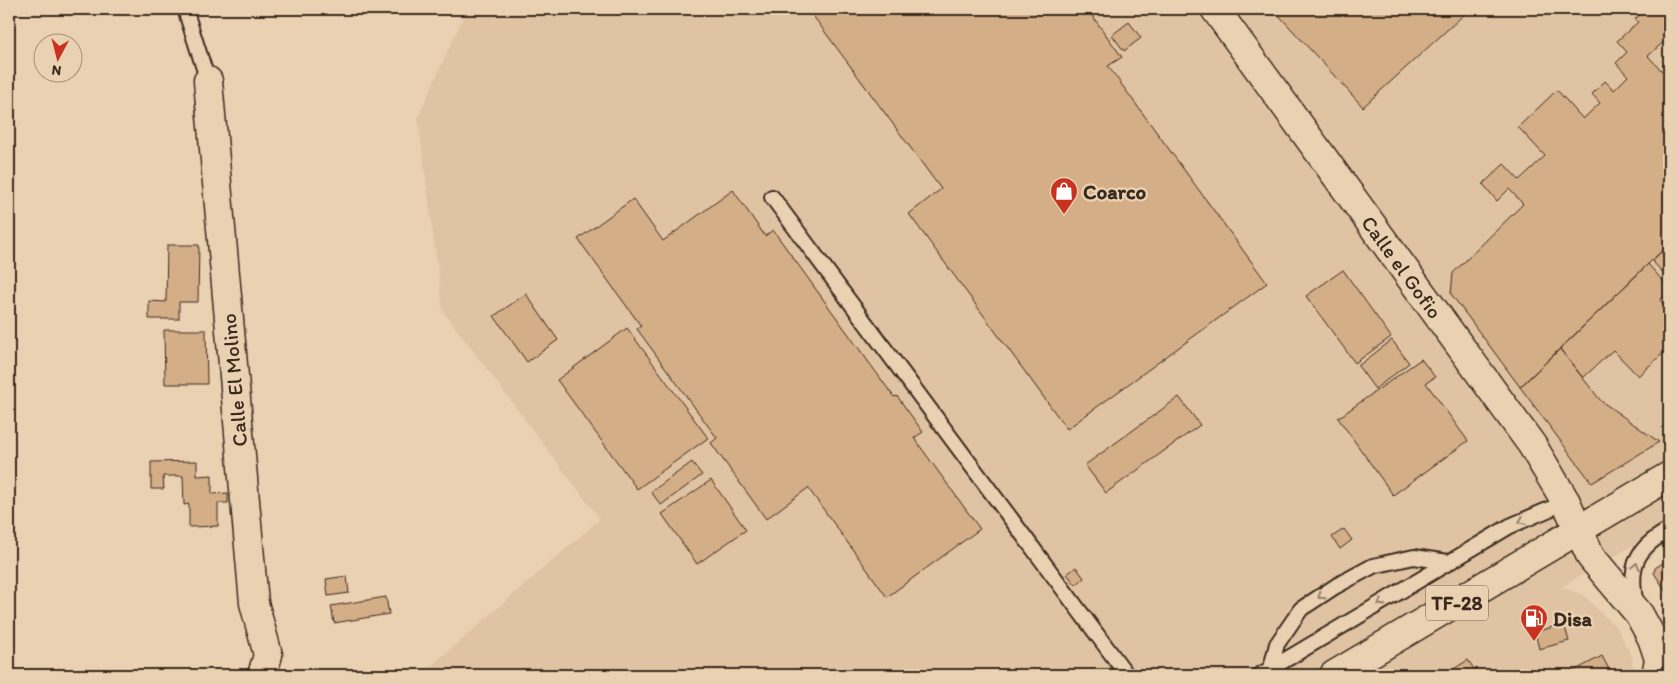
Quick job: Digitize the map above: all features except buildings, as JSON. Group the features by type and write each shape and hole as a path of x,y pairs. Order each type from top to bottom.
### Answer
{"street":[{"name":"Calle el Gofio","path":"1215,9 1532,445 1566,502 1591,557 1639,614 1652,638 1661,666"},
{"name":"Calle El Molino","path":"208,81 254,603 268,655 262,675"},
{"name":"TF-28","path":"1334,675 1669,476"}],"lane":[{"path":"185,9 208,81"},
{"path":"772,197 1127,675"},
{"path":"1266,672 1510,526 1566,502"},
{"path":"1639,614 1634,595 1635,563 1642,549 1669,530"},
{"path":"1266,672 1277,644 1301,609 1336,586 1373,566 1414,557 1448,562"}],"shaded area":[{"path":"467,9 1669,9 1669,525 1561,587 1583,595 1617,628 1632,657 1633,675 421,675 600,519 443,311 418,117"}],"place":[{"name":"Coarco","path":"1064,215"},
{"name":"Disa","path":"1534,642"}]}
